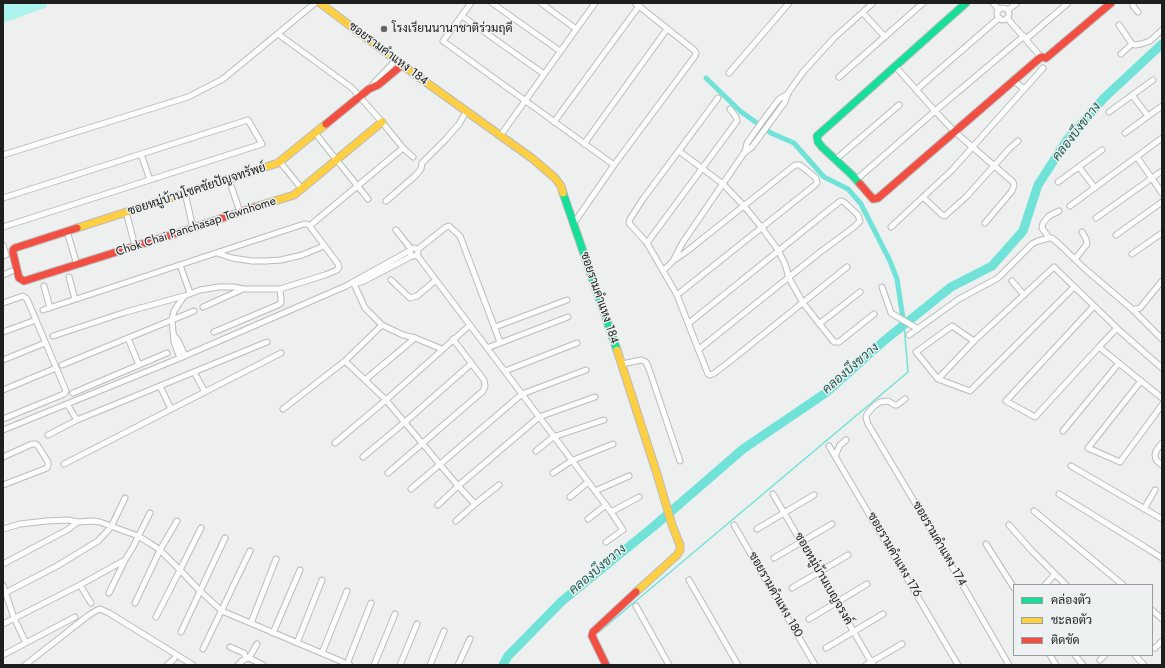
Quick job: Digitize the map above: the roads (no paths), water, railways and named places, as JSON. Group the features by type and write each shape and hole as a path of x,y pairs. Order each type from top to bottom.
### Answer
{"street":[{"path":"3,155 188,97 222,79 316,3"},
{"name":"ซอยรามคำแหง 184","path":"320,3 399,63 533,159 555,178 561,186 622,364 672,525 680,545 680,550 677,555 593,632 592,636 606,665"},
{"path":"471,3 443,41 614,165"},
{"path":"492,3 560,51"},
{"path":"541,3 576,29"},
{"path":"729,73 789,3"},
{"path":"744,153 752,147 803,72 834,38 874,3"},
{"path":"839,77 923,3"},
{"path":"966,3 817,136 818,142 873,199 876,199 1041,58 1046,58 1112,3"},
{"path":"993,3 999,10 999,18"},
{"path":"1008,10 1017,3"},
{"path":"856,180 935,111 1068,3"},
{"path":"1133,3 1133,6 1138,12"},
{"path":"500,136 592,4"},
{"path":"554,122 637,4 696,53 614,165 574,224"},
{"path":"999,10 1004,8 1008,10"},
{"path":"1007,18 1009,14 1008,10"},
{"path":"863,12 885,37"},
{"path":"462,16 544,74"},
{"path":"916,90 999,18"},
{"path":"999,18 1003,20 1007,18"},
{"path":"1007,18 1025,37 1041,58"},
{"path":"1119,25 1132,44"},
{"path":"584,144 667,29"},
{"path":"1121,54 1132,44 1141,44 1150,41 1162,30"},
{"path":"278,34 352,88 413,158"},
{"name":"ซอยหมู่บ้านโชคชัยปัญจทรัพย์","path":"14,248 278,163 360,96 378,85 399,63"},
{"path":"895,66 955,132 1013,182 1014,185 1012,191 985,222"},
{"path":"891,227 952,170 1043,68"},
{"path":"1109,112 1153,80"},
{"path":"1014,81 1024,89"},
{"path":"674,260 683,242 744,153 747,143 779,99 788,93"},
{"path":"1132,95 1148,116"},
{"path":"718,98 643,199 629,223 646,243 678,295 708,374 711,375 847,267"},
{"path":"835,160 899,105"},
{"path":"1125,133 1162,106"},
{"path":"646,243 737,120 730,109"},
{"path":"386,201 415,176 421,169 422,163 459,124 466,112"},
{"path":"3,198 248,120 262,144 3,227"},
{"name":"Chok Chai Panchasap Townhome","path":"14,248 13,253 19,278 24,281 294,196 382,122"},
{"path":"315,133 368,199"},
{"path":"1070,206 1162,138"},
{"path":"923,198 945,216 967,196 1018,141"},
{"path":"313,223 403,148"},
{"path":"1058,182 1102,150"},
{"path":"679,151 723,184 762,228 778,250 785,264 789,278 803,303 834,342 837,342 874,314"},
{"path":"141,154 150,180"},
{"path":"1137,157 1162,193"},
{"path":"280,162 302,189"},
{"path":"663,271 674,260 795,165 800,165 816,178 817,183 815,185 678,295"},
{"path":"1079,167 1095,188"},
{"path":"1096,218 1162,171"},
{"path":"229,180 240,212"},
{"path":"185,193 194,228"},
{"path":"689,322 841,201 844,202 860,218 859,222 854,227 819,253 698,350"},
{"path":"1116,235 1162,202"},
{"path":"1049,238 1042,228 1043,223 1049,216 1059,211"},
{"path":"126,212 135,246"},
{"path":"43,310 307,224 339,267 337,270 325,275 280,289 219,287 200,290 53,336"},
{"path":"3,430 182,357 346,286 414,252 449,226 460,236 500,342"},
{"path":"396,230 436,280 611,512 623,530 606,542"},
{"path":"67,231 77,265"},
{"path":"1075,259 1087,244 1082,232"},
{"path":"1132,254 1162,233"},
{"path":"910,335 962,297 998,278 1032,244 1049,238 1055,240 1162,339"},
{"path":"3,245 6,255 3,256"},
{"path":"217,253 232,258 252,261 266,261 281,260 302,255 324,246"},
{"path":"180,265 190,293"},
{"path":"938,379 974,341 1054,267 1117,328 1162,368"},
{"path":"346,286 364,281 384,268"},
{"path":"3,274 12,271"},
{"path":"69,277 75,299"},
{"path":"391,280 410,298 417,296 436,280"},
{"path":"1012,281 1024,295"},
{"path":"1132,310 1140,308 1162,281"},
{"path":"354,284 365,308 382,325 442,350"},
{"path":"44,286 50,308"},
{"path":"882,287 891,313 917,329"},
{"path":"974,341 952,326 916,352 938,379 970,390 1074,287"},
{"path":"203,307 244,289"},
{"path":"214,332 278,305 281,303 280,289"},
{"path":"819,324 860,292"},
{"path":"3,303 25,296 66,391 66,393 3,419"},
{"path":"182,357 174,342 172,320 174,311 184,296"},
{"path":"495,327 567,300"},
{"path":"1094,306 1006,401 1035,417 1117,328"},
{"path":"62,365 194,311"},
{"path":"487,348 568,317"},
{"path":"3,332 36,320"},
{"path":"283,409 345,361 382,325"},
{"path":"335,443 470,325"},
{"path":"128,338 140,365"},
{"path":"365,380 415,338"},
{"path":"388,473 483,391 486,386 484,380 453,339"},
{"path":"48,435 77,420 267,342"},
{"path":"3,360 45,343"},
{"path":"505,371 577,343"},
{"path":"1099,347 1162,398"},
{"path":"73,394 167,353"},
{"path":"64,464 281,353"},
{"path":"622,364 641,360 646,362 680,461"},
{"path":"345,361 386,400 458,486 475,504"},
{"path":"1063,431 1119,363"},
{"path":"363,457 471,364"},
{"path":"3,390 56,368"},
{"path":"412,488 522,394 586,370"},
{"path":"194,372 205,392"},
{"path":"1141,381 1088,448 1120,462 1162,405"},
{"path":"160,386 171,409"},
{"path":"438,505 539,417 595,397"},
{"name":"ซอยรามคำแหง 174","path":"905,399 897,405 888,401 880,402 867,414 866,418 868,424 1009,665"},
{"path":"67,404 77,420"},
{"path":"536,451 554,437 604,420"},
{"path":"835,456 840,445 846,440"},
{"path":"3,457 32,444 36,444 48,462 48,465 47,468 3,485"},
{"path":"553,473 572,461 613,444"},
{"path":"1162,444 1156,451 1155,455 1156,460 1162,465"},
{"name":"ซอยรามคำแหง 176","path":"830,446 958,665"},
{"path":"1071,466 1162,519"},
{"path":"595,491 629,476"},
{"path":"570,497 588,482"},
{"path":"456,521 499,485"},
{"path":"1144,509 1155,490"},
{"name":"ซอยหมู่บ้านเบญจรงค์","path":"773,494 872,663"},
{"path":"1059,494 1162,558"},
{"path":"757,529 814,495"},
{"path":"611,512 639,497"},
{"path":"4,593 57,566 98,541 111,527 125,498"},
{"path":"588,519 606,505"},
{"path":"1034,511 1122,584"},
{"path":"109,593 150,513"},
{"path":"3,529 24,523 68,520 78,522 96,522 138,536 160,550 222,611 348,664 371,603"},
{"path":"135,603 160,550 177,521"},
{"path":"3,564 67,530 78,522"},
{"path":"774,558 832,524"},
{"name":"ซอยรามคำแหง 180","path":"734,525 815,665"},
{"path":"1009,525 1065,584"},
{"path":"156,617 201,528"},
{"path":"181,632 224,538"},
{"path":"986,544 1013,586"},
{"path":"203,649 250,552"},
{"path":"792,588 848,555"},
{"path":"251,623 276,559"},
{"path":"3,624 80,585 125,560"},
{"path":"273,633 300,570"},
{"path":"1045,584 1055,574"},
{"path":"297,643 322,580"},
{"path":"689,580 738,665"},
{"path":"809,619 867,584"},
{"path":"3,585 4,593 26,643"},
{"path":"80,585 91,603"},
{"path":"322,654 347,591"},
{"path":"636,606 669,665"},
{"path":"25,665 100,609 109,613 193,665"},
{"path":"1153,611 1162,619"},
{"path":"374,665 395,614"},
{"path":"826,648 883,614"},
{"path":"3,655 75,617"},
{"path":"400,665 417,624"},
{"path":"430,665 444,631"},
{"path":"458,665 470,640"},
{"path":"1155,648 1162,641"},
{"path":"238,665 248,658 257,644"},
{"path":"866,665 872,663 902,644"},
{"path":"230,647 244,653 248,658 263,665"},
{"path":"1051,656 1056,665"},
{"path":"1076,656 1081,665"},
{"path":"1100,660 1104,656"},
{"path":"1136,656 1142,664"},
{"path":"167,665 174,659"}],"waterway":[{"name":"คลองบึงขวาง","path":"503,665 508,656 562,601 653,527 743,449 827,392 885,340 951,287 992,266 1023,231 1038,185 1067,140 1104,98 1162,44"},
{"path":"706,78 740,111 771,133 794,143 824,177 848,189 861,204 890,261 897,279 904,325"},
{"path":"599,632 908,372 904,325"}],"place":[{"name":"โรงเรียนนานาชาติร่วมฤดี","path":"384,29"}]}
